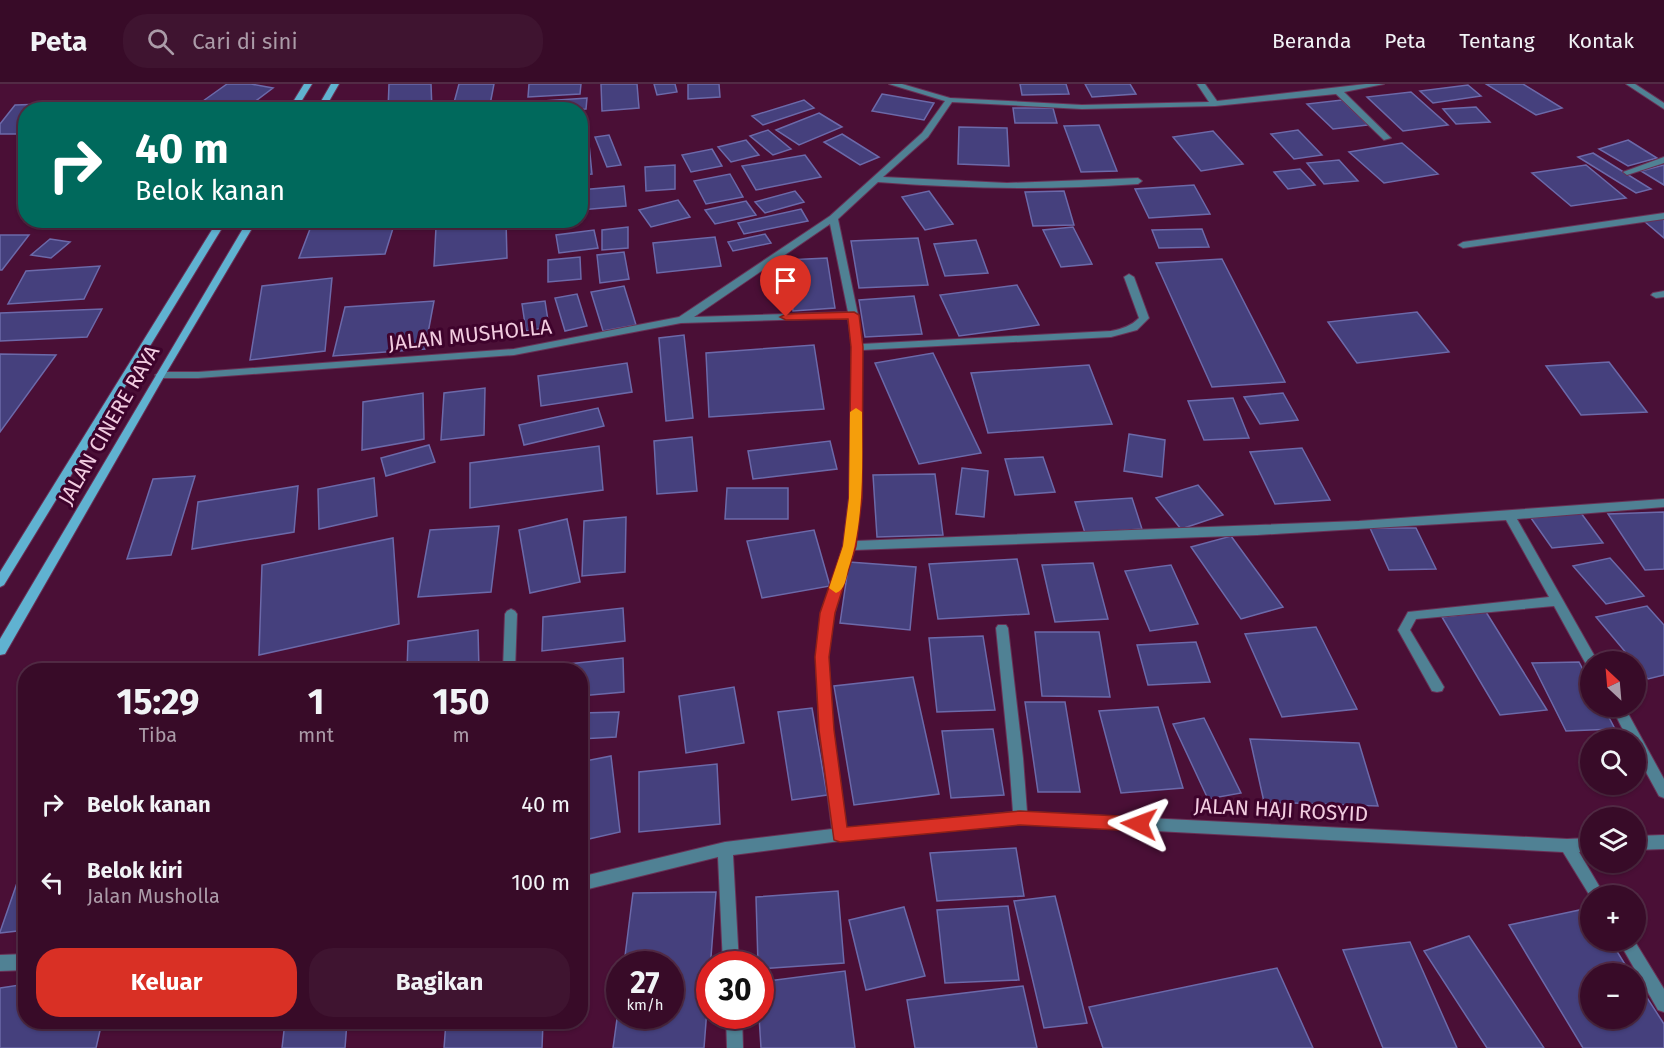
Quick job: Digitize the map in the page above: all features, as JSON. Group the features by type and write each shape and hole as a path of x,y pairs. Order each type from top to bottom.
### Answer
{"main road":[{"path":"297,102 308,84"},
{"path":"325,102 335,84"},
{"name":"JALAN CINERE RAYA","path":"0,582 218,228"},
{"name":"JALAN CINERE RAYA","path":"0,650 159,375 248,228"}],"street":[{"path":"893,84 950,100 1082,107 1215,104 1338,91 1380,84"},
{"path":"1201,84 1215,104"},
{"path":"1630,84 1664,107"},
{"path":"1338,91 1387,138"},
{"path":"681,320 832,218 925,135 950,100"},
{"path":"1627,172 1664,160"},
{"path":"876,178 943,185 1009,187 1068,187 1138,181"},
{"path":"1463,245 1664,216"},
{"path":"832,218 854,315 857,347 855,498 849,546 828,613 822,657 826,730 840,835"},
{"path":"857,347 1111,334 1126,331 1139,326 1144,318 1129,277"},
{"name":"JALAN MUSHOLLA","path":"159,375 210,374 514,352 681,320 854,315"},
{"path":"849,546 1185,534 1510,517 1664,503"},
{"path":"1510,517 1586,651"},
{"path":"1437,687 1404,630 1412,615 1559,601"},
{"path":"509,663 511,614"},
{"path":"1002,628 1020,818"},
{"path":"1623,717 1664,792"},
{"name":"JALAN HAJI ROSYID","path":"588,882 725,849 840,835 1020,818 1580,845"},
{"path":"1646,843 1664,842"},
{"path":"1567,846 1591,885"},
{"path":"725,849 730,951"},
{"path":"1632,951 1664,1004"},
{"path":"0,963 18,963"},
{"path":"734,1029 735,1048"}],"building":[{"path":"227,84 251,84 273,88 254,102 203,101"},
{"path":"389,84 431,84 432,102 388,102"},
{"path":"459,84 494,84 491,102 454,102"},
{"path":"529,84 581,84 580,94 528,97"},
{"path":"601,84 637,84 639,108 602,111"},
{"path":"654,84 675,84 677,92 657,95"},
{"path":"688,84 719,84 720,97 688,99"},
{"path":"1020,84 1066,84 1069,94 1022,95"},
{"path":"1085,84 1130,84 1136,94 1092,97"},
{"path":"1486,84 1523,84 1562,108 1536,115"},
{"path":"1468,85 1481,96 1433,103 1420,91"},
{"path":"1411,92 1448,125 1403,131 1367,97"},
{"path":"882,94 934,103 924,120 872,111"},
{"path":"587,98 587,102 528,102"},
{"path":"804,100 814,108 763,125 752,116"},
{"path":"1342,100 1368,125 1333,129 1307,104"},
{"path":"15,105 18,105 18,134 0,134 0,124"},
{"path":"1476,107 1490,122 1456,124 1443,109"},
{"path":"1013,108 1053,108 1057,123 1015,123"},
{"path":"819,113 842,127 799,145 776,130"},
{"path":"1099,125 1117,171 1081,172 1064,126"},
{"path":"959,127 1007,128 1009,166 958,164"},
{"path":"768,130 791,149 773,155 750,136"},
{"path":"1298,130 1322,155 1294,159 1271,134"},
{"path":"1213,131 1243,164 1201,171 1173,137"},
{"path":"588,134 592,174 588,174"},
{"path":"842,134 879,157 860,165 824,142"},
{"path":"609,135 621,165 607,167 595,137"},
{"path":"746,140 759,155 731,162 718,147"},
{"path":"1628,140 1657,158 1628,166 1599,149"},
{"path":"1402,143 1438,174 1384,183 1349,152"},
{"path":"712,149 722,166 691,172 682,155"},
{"path":"1593,153 1651,189 1636,193 1578,157"},
{"path":"805,155 821,177 756,190 742,166"},
{"path":"1339,160 1358,181 1324,184 1307,163"},
{"path":"675,165 675,189 646,191 645,167"},
{"path":"1586,165 1626,198 1571,206 1532,173"},
{"path":"1664,165 1664,185 1641,171"},
{"path":"1300,169 1315,185 1288,189 1274,172"},
{"path":"730,174 743,197 706,204 694,181"},
{"path":"1194,185 1210,214 1149,218 1135,189"},
{"path":"624,186 626,206 588,209 588,189"},
{"path":"795,191 804,202 765,213 755,202"},
{"path":"929,191 953,224 925,230 902,197"},
{"path":"1064,191 1074,225 1033,226 1025,192"},
{"path":"678,200 690,217 651,227 639,210"},
{"path":"746,201 756,215 715,224 705,210"},
{"path":"801,209 808,221 744,234 738,223"},
{"path":"1664,218 1664,238 1644,221"},
{"path":"628,227 628,248 602,250 602,230"},
{"path":"1073,227 1092,264 1061,267 1043,230"},
{"path":"393,228 385,254 299,258 310,229"},
{"path":"436,228 506,228 507,258 434,266"},
{"path":"1202,229 1209,247 1159,248 1152,230"},
{"path":"594,230 598,248 559,253 556,235"},
{"path":"765,234 771,243 733,251 728,242"},
{"path":"0,235 29,235 2,270 0,270"},
{"path":"715,237 721,266 657,273 653,243"},
{"path":"918,238 928,285 859,288 851,241"},
{"path":"50,239 70,242 51,258 31,255"},
{"path":"976,240 988,273 945,276 934,244"},
{"path":"624,252 629,279 600,283 597,255"},
{"path":"580,257 581,279 548,282 548,260"},
{"path":"827,258 835,308 793,311 786,260"},
{"path":"1222,259 1285,382 1212,387 1156,263"},
{"path":"100,266 84,299 8,304 26,271"},
{"path":"332,278 325,351 250,360 262,286"},
{"path":"1017,285 1039,325 959,336 940,295"},
{"path":"624,286 636,325 603,331 591,292"},
{"path":"577,294 587,326 565,331 555,298"},
{"path":"914,296 922,334 865,337 859,300"},
{"path":"434,301 425,349 333,356 345,307"},
{"path":"545,301 549,327 526,331 522,304"},
{"path":"102,309 87,337 0,341 0,313"},
{"path":"1417,312 1449,352 1357,363 1328,322"},
{"path":"684,335 693,418 666,421 659,338"},
{"path":"814,345 824,409 709,417 706,353"},
{"path":"933,353 981,453 919,464 875,363"},
{"path":"0,354 56,355 0,432"},
{"path":"1609,362 1647,412 1581,415 1546,366"},
{"path":"627,363 632,392 541,406 538,376"},
{"path":"1089,365 1112,424 988,433 971,373"},
{"path":"485,388 484,435 441,440 444,393"},
{"path":"423,393 424,439 362,450 363,402"},
{"path":"1283,393 1298,420 1260,424 1244,397"},
{"path":"1233,398 1249,438 1204,440 1188,401"},
{"path":"598,408 604,426 524,445 519,425"},
{"path":"1129,434 1165,440 1162,477 1124,471"},
{"path":"692,437 697,491 657,494 654,441"},
{"path":"830,441 837,469 753,479 748,451"},
{"path":"429,445 435,462 386,476 381,458"},
{"path":"599,446 603,490 470,508 470,463"},
{"path":"1302,448 1330,500 1275,504 1250,452"},
{"path":"1043,457 1055,492 1015,495 1005,459"},
{"path":"962,468 988,471 984,517 956,514"},
{"path":"935,474 943,535 877,537 873,475"},
{"path":"195,476 171,555 127,559 153,479"},
{"path":"374,478 377,516 319,529 318,489"},
{"path":"1198,485 1223,515 1181,529 1156,498"},
{"path":"298,486 294,532 192,549 198,502"},
{"path":"727,488 788,488 788,519 725,519"},
{"path":"1132,498 1142,529 1085,533 1075,502"},
{"path":"1664,512 1664,569 1645,570 1608,514"},
{"path":"1581,513 1603,543 1552,548 1531,518"},
{"path":"626,517 625,572 582,576 584,521"},
{"path":"567,519 580,582 530,593 519,530"},
{"path":"499,526 491,592 418,597 430,530"},
{"path":"1370,528 1416,528 1436,569 1389,570"},
{"path":"814,530 830,586 762,598 747,541"},
{"path":"1231,536 1283,607 1241,619 1191,547"},
{"path":"393,538 399,624 259,655 262,565"},
{"path":"1610,558 1644,596 1606,604 1573,566"},
{"path":"1017,559 1029,614 938,619 929,564"},
{"path":"849,562 916,567 910,630 840,623"},
{"path":"1093,563 1108,619 1055,622 1042,565"},
{"path":"1171,565 1198,624 1150,631 1125,571"},
{"path":"1647,606 1664,625 1664,675 1648,679 1646,677 1646,651 1625,651 1596,617"},
{"path":"623,608 625,641 542,651 543,617"},
{"path":"1486,612 1547,710 1500,715 1442,617"},
{"path":"1316,627 1357,709 1282,717 1245,634"},
{"path":"478,630 479,663 407,663 408,641"},
{"path":"1035,632 1099,632 1110,697 1042,696"},
{"path":"983,636 995,710 937,712 929,638"},
{"path":"1196,642 1210,682 1148,685 1137,645"},
{"path":"623,658 624,692 588,695 588,663 577,663"},
{"path":"1579,662 1580,717 1609,717 1615,729 1566,731 1532,663"},
{"path":"913,677 939,794 854,805 834,686"},
{"path":"734,687 744,743 686,753 679,696"},
{"path":"1025,702 1065,702 1080,792 1038,792"},
{"path":"1158,707 1183,788 1121,793 1099,711"},
{"path":"812,708 827,795 792,800 778,712"},
{"path":"619,712 616,737 588,739 588,713"},
{"path":"1204,718 1241,793 1208,799 1173,724"},
{"path":"993,729 1004,795 951,798 942,731"},
{"path":"1250,739 1359,743 1378,806 1264,802"},
{"path":"611,756 620,832 588,839 588,760"},
{"path":"717,764 720,824 639,832 639,772"},
{"path":"1016,848 1024,896 937,901 930,853"},
{"path":"18,880 18,931 0,932"},
{"path":"838,891 844,963 774,968 774,951 758,951 756,897"},
{"path":"716,892 711,951 696,951 696,1029 705,1029 704,1048 613,1048 616,1029 684,1029 684,951 626,951 633,893"},
{"path":"1055,896 1087,1023 1044,1028 1014,901"},
{"path":"1008,906 1019,980 945,983 937,910"},
{"path":"904,907 925,976 866,990 849,920"},
{"path":"1580,910 1580,951 1617,951 1624,963 1580,963 1580,1029 1646,1029 1646,996 1664,1024 1664,1048 1583,1048 1509,925"},
{"path":"1469,936 1544,1048 1487,1048 1424,951"},
{"path":"1410,942 1457,1048 1383,1048 1343,950"},
{"path":"1277,968 1313,1048 1103,1048 1089,1007"},
{"path":"845,971 855,1048 761,1048 760,1029 774,1029 774,980"},
{"path":"18,985 18,1029 100,1029 96,1048 0,1048 0,988"},
{"path":"1023,986 1037,1048 915,1048 907,1000"},
{"path":"284,1029 346,1029 345,1048 282,1048"},
{"path":"445,1029 543,1029 542,1048 444,1048"}],"slow traffic":[{"path":"836,588 849,546 855,498 856,412"}],"route":[{"path":"786,317 854,315 857,347 855,498 849,546 828,613 822,657 826,730 840,835 1020,818 1139,824"}]}
